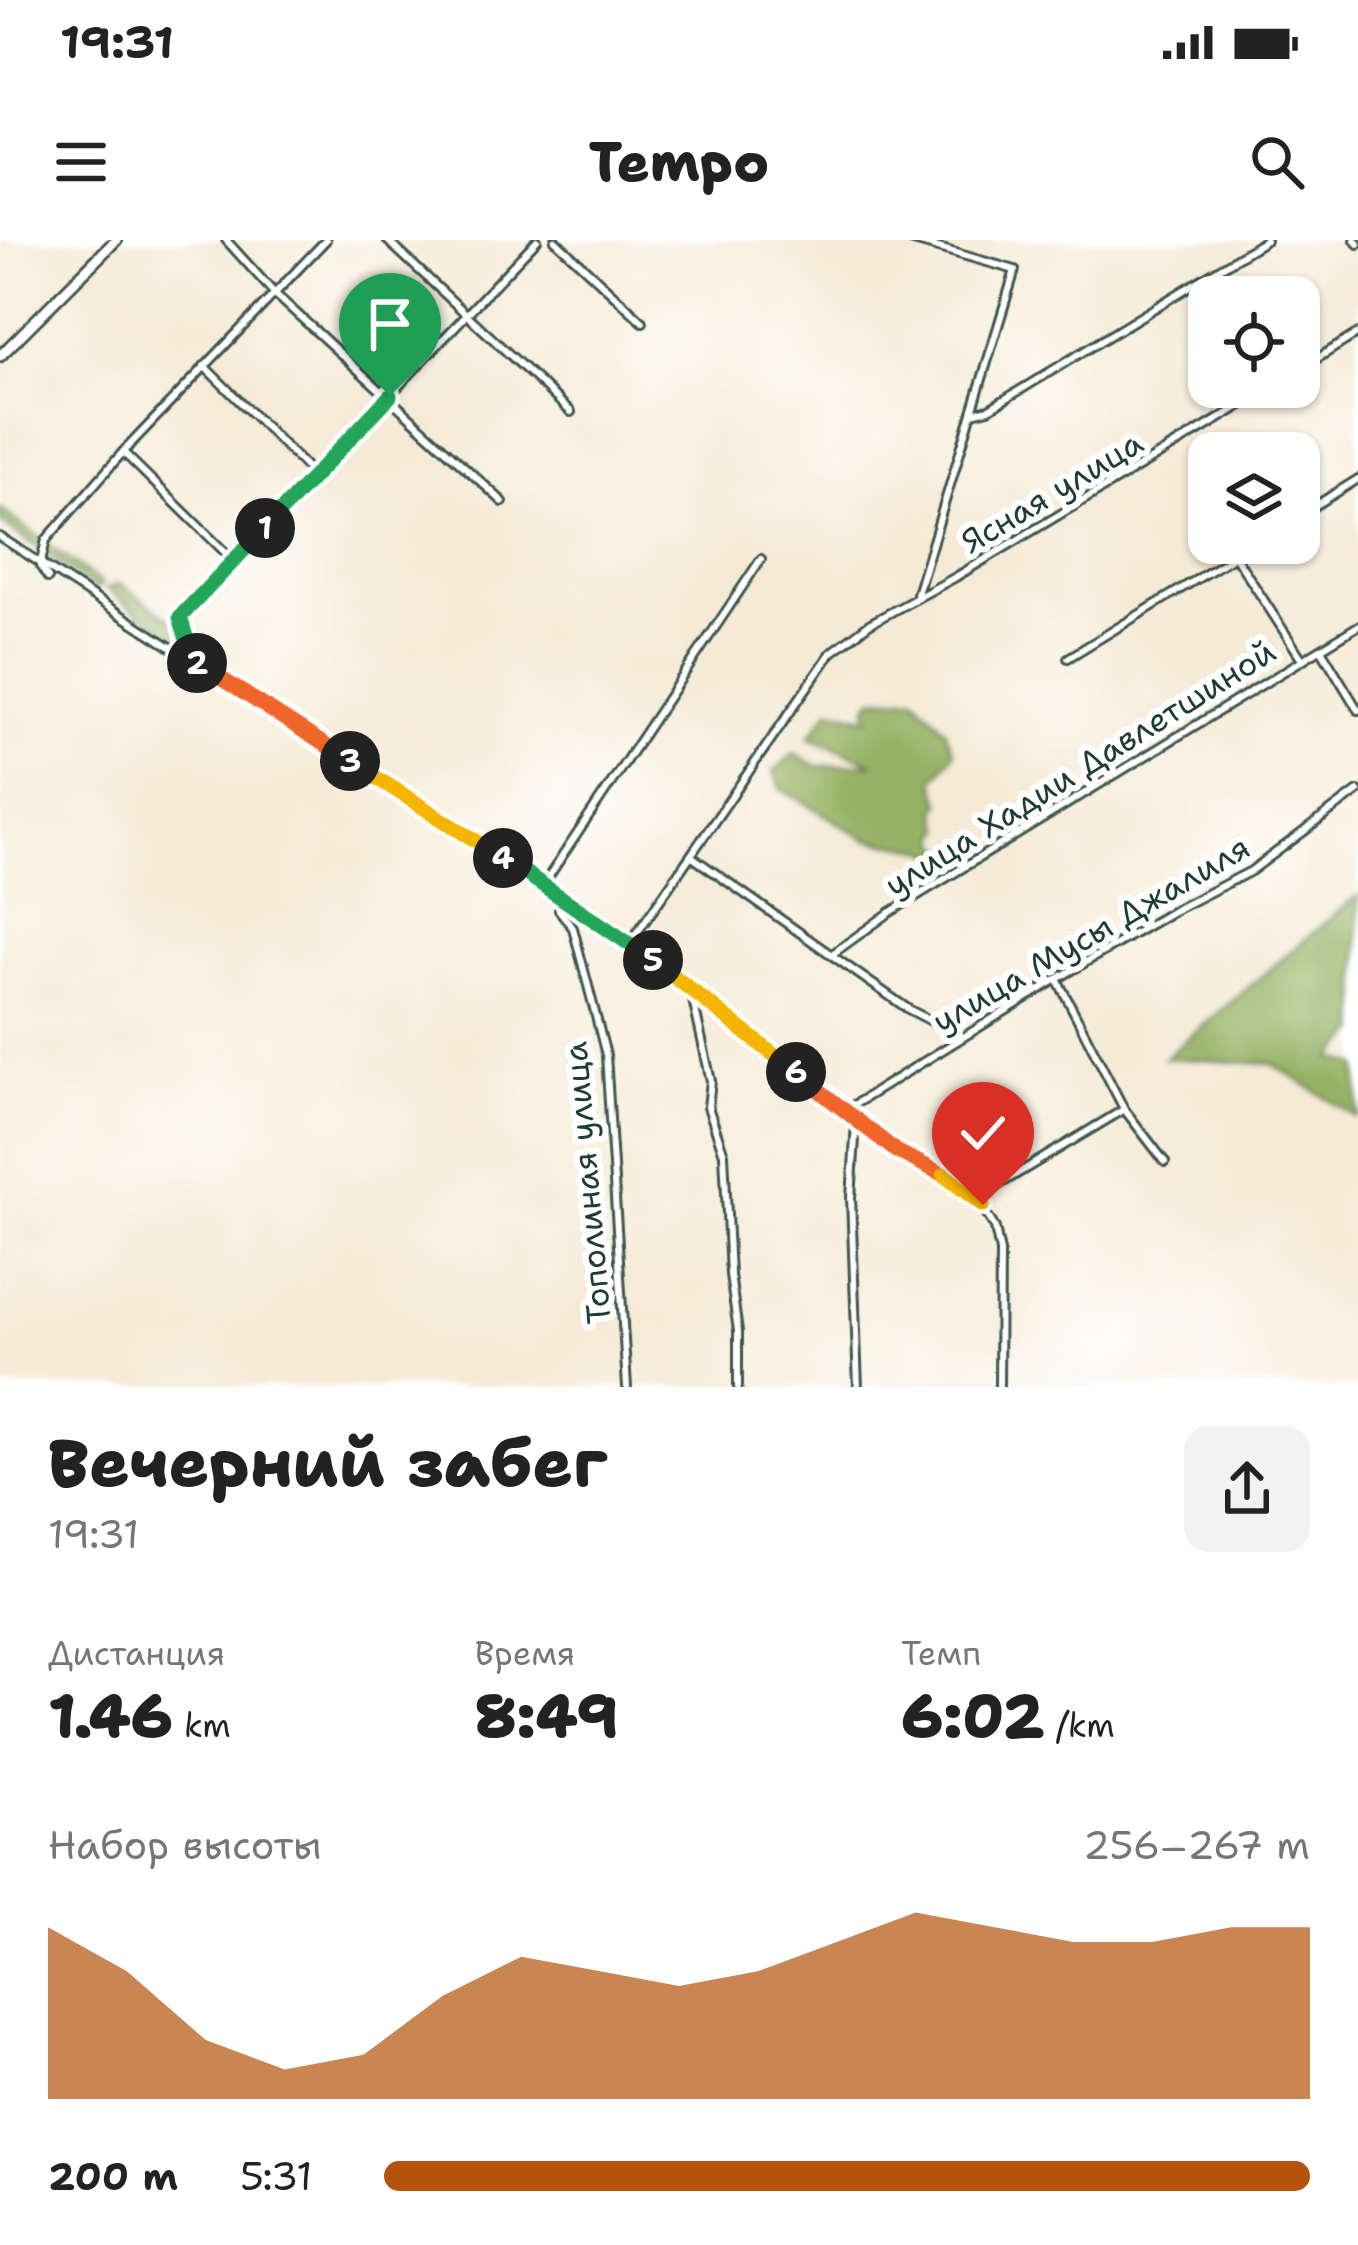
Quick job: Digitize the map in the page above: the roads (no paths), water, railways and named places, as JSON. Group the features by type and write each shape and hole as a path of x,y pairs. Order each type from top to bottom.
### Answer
{"street":[{"path":"0,356 116,240"},
{"path":"226,240 274,293 503,502"},
{"path":"48,578 40,566 46,540 123,452 326,240"},
{"path":"387,240 571,412"},
{"path":"181,652 188,643 180,617 537,240"},
{"path":"556,240 643,322"},
{"path":"910,240 1015,270 915,597"},
{"path":"972,413 989,410 1266,240"},
{"path":"1320,357 1358,333"},
{"path":"204,366 314,475"},
{"name":"Ясная улица","path":"630,944 831,653 915,597 1236,408"},
{"path":"123,452 234,561"},
{"path":"1320,503 1358,479"},
{"path":"0,537 544,885 690,987 856,1123 977,1198 995,1228 1000,1252 999,1387"},
{"path":"544,885 761,559"},
{"path":"1068,658 1222,564"},
{"path":"1240,564 1302,660"},
{"name":"улица Хадии Давлетшиной","path":"831,955 889,914 1358,626"},
{"path":"1321,650 1358,710"},
{"name":"улица Мусы Джалиля","path":"844,1111 1058,979 1251,871 1358,791"},
{"path":"691,856 908,1009 962,1036"},
{"name":"Тополиная улица","path":"559,910 573,928 606,1055 627,1387"},
{"path":"1058,979 1124,1109 1165,1162"},
{"path":"690,987 711,1082 708,1107 724,1154 738,1387"},
{"path":"977,1198 1124,1109"},
{"path":"856,1123 850,1198 857,1387"}]}
